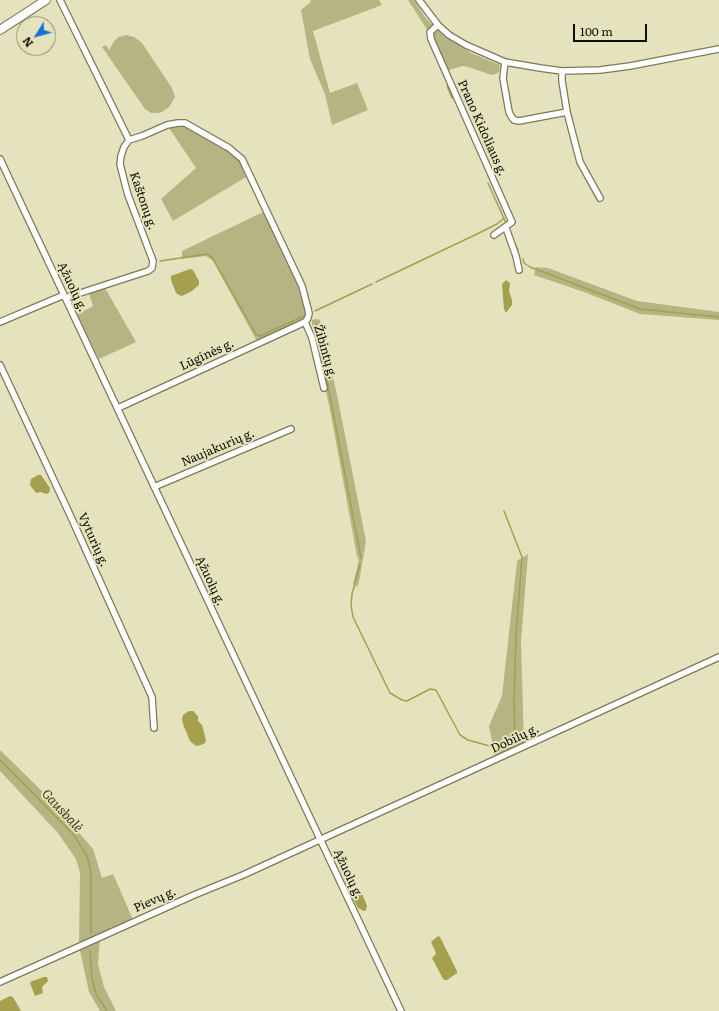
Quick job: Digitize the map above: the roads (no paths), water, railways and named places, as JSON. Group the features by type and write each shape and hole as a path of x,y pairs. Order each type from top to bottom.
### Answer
{"main road":[{"path":"0,30 46,0"}],"street":[{"path":"60,0 129,140 167,125 185,123 229,148 242,159 302,286 309,313 305,322"},
{"path":"420,0 438,25 450,35 466,45 505,62 562,71 614,68 719,49"},
{"name":"Prano Kidoliaus g.","path":"438,25 430,32 431,39 512,222 506,228"},
{"path":"505,62 502,72 509,112 514,120 519,121 568,112"},
{"path":"562,71 562,81 568,112 580,162 600,198"},
{"name":"Kaštonų g.","path":"65,297 148,271 152,268 154,261 128,196 121,171 121,156 124,147 129,140"},
{"name":"Ąžuolų g.","path":"0,159 118,408 319,840 401,1011"},
{"path":"494,235 506,228 516,256 519,270"},
{"path":"0,322 65,297"},
{"name":"Žibintų g.","path":"305,322 312,338 324,388"},
{"name":"Lūginės g.","path":"118,408 305,322"},
{"name":"Vyturių g.","path":"0,366 74,524 152,697 154,728"},
{"name":"Naujakurių g.","path":"154,487 291,428"},
{"name":"Dobilų g.","path":"319,840 517,751 719,657"},
{"name":"Pievų g.","path":"0,982 194,895 243,876 319,840"}],"waterway":[{"path":"447,86 452,98"},
{"path":"488,183 506,223"},
{"path":"376,282 477,234 497,224 504,218"},
{"path":"511,236 518,250"},
{"path":"160,261 207,254 212,257 256,334 260,336 304,316"},
{"path":"523,259 524,263 530,267 640,309 719,317"},
{"path":"315,311 372,284"},
{"path":"316,323 361,558"},
{"path":"360,564 352,594 351,605 353,617 390,693 402,700 407,701 430,689 436,690 460,735 468,740 504,750 510,748 515,743 514,701 516,636 522,557 504,511"},
{"name":"Gausbalė","path":"0,760 73,834 87,856 91,871 91,933"},
{"name":"Gausbalė","path":"90,950 92,978 96,994 107,1011"}]}
